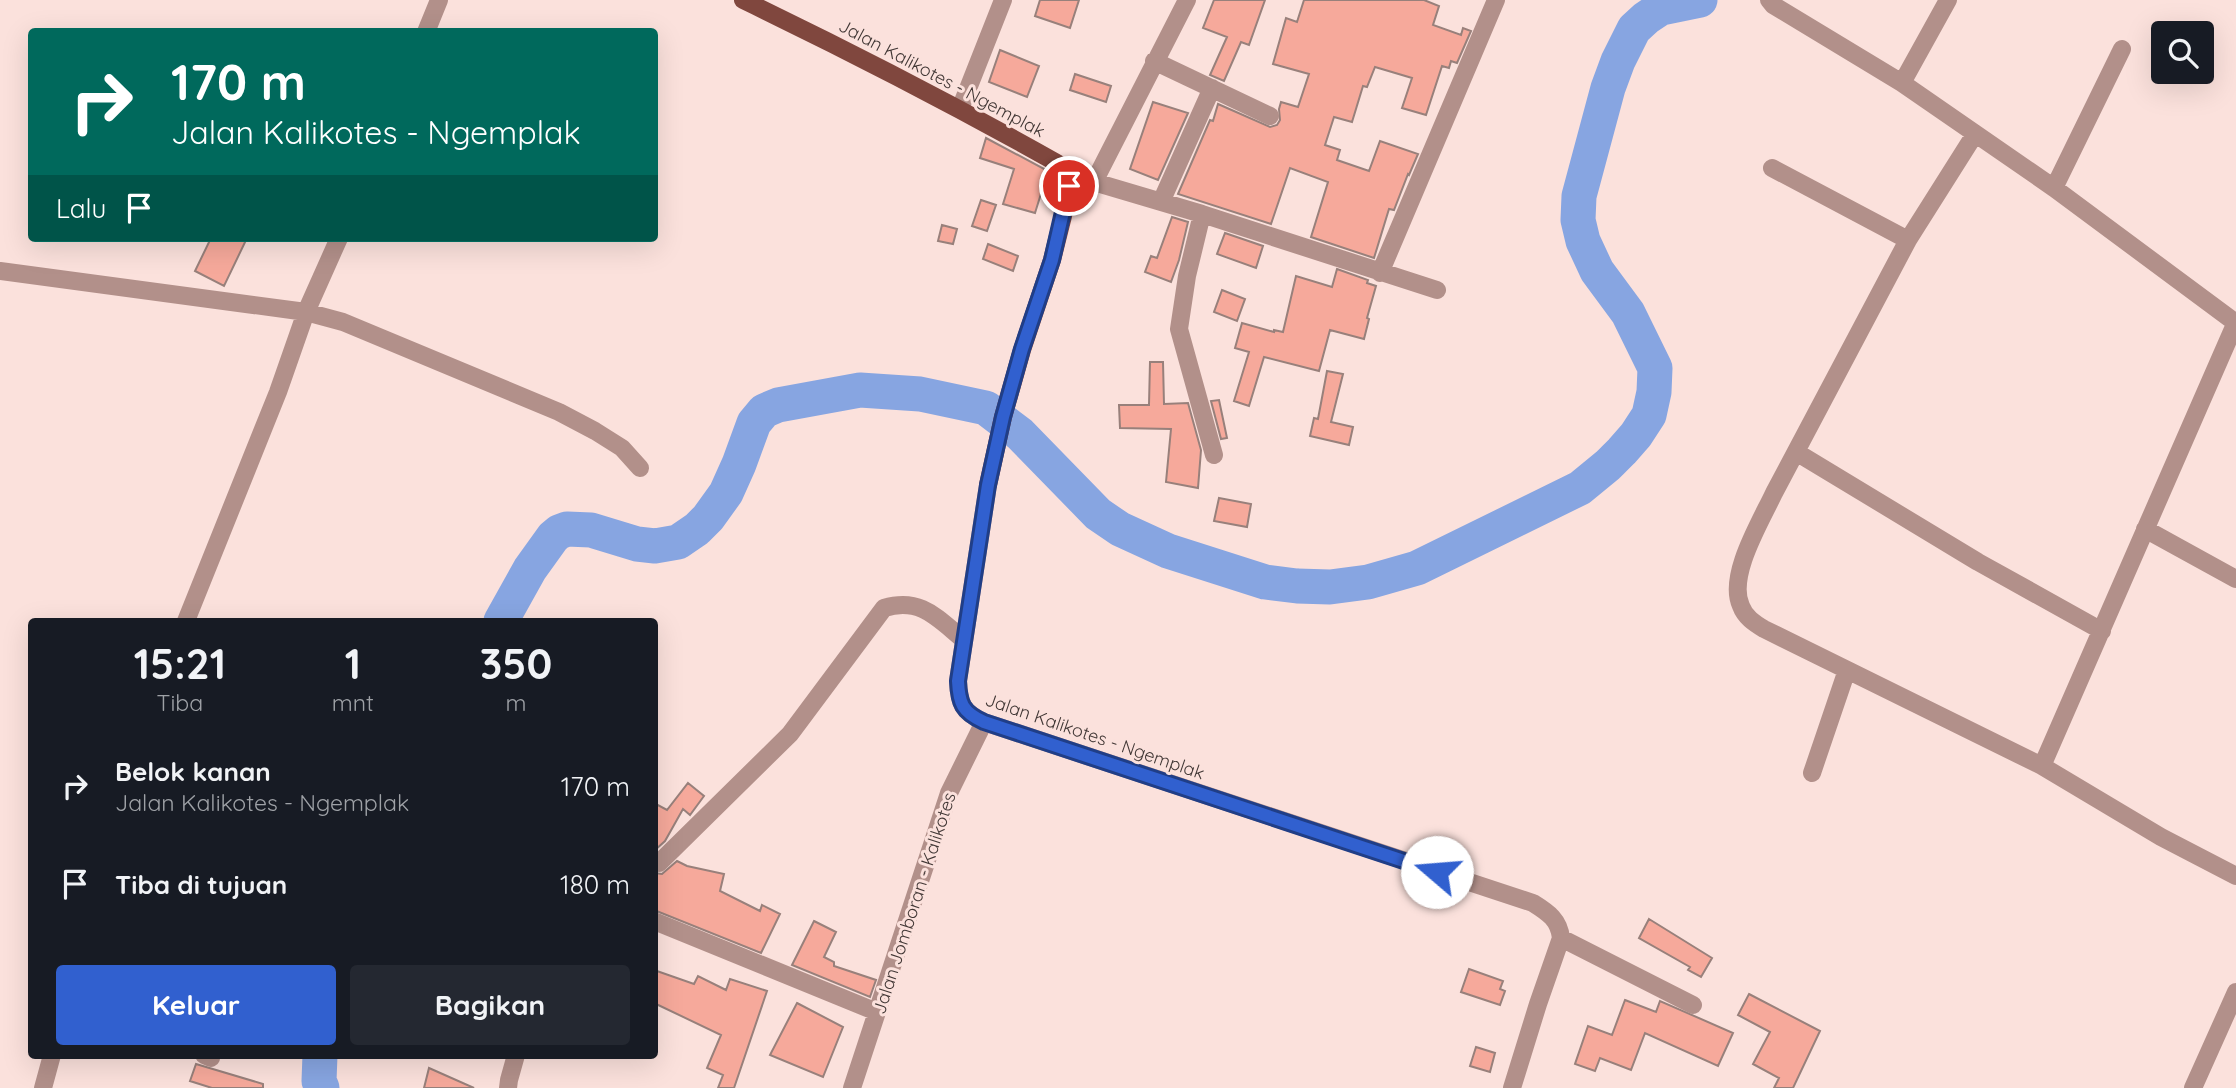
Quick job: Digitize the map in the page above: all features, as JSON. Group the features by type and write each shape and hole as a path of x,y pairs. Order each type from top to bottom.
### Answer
{"main road":[{"name":"Jalan Kalikotes - Ngemplak","path":"743,0 960,109 1065,170 1069,186 1052,260 1022,349 988,485"}],"street":[{"path":"428,28 439,0"},
{"path":"960,109 1003,0"},
{"path":"1094,183 1187,0"},
{"path":"1380,273 1496,0"},
{"path":"1769,0 1773,5 1902,83 2054,188 2236,322 2042,766"},
{"path":"1902,83 1948,0"},
{"path":"2054,188 2122,49"},
{"path":"1154,61 1270,116"},
{"path":"1161,202 1212,88"},
{"path":"1975,134 1908,240 1759,525 1738,575 1737,594 1740,606 1754,623 2042,766 2161,837 2236,876"},
{"path":"1772,168 1908,240"},
{"path":"1069,186 1094,183 1202,214 1437,290"},
{"path":"1202,214 1187,276 1179,329 1214,455"},
{"path":"187,618 278,392 306,312 337,242"},
{"path":"0,271 306,312 343,322 559,412 622,448 640,468"},
{"path":"1796,452 1978,562 2102,631"},
{"name":"Jalan Kalikotes - Ngemplak","path":"988,485 958,681 959,696 968,713 984,722 1533,903 1557,921 1561,938"},
{"path":"2145,529 2236,579"},
{"path":"659,863 790,734 884,608 907,604 927,610 964,640"},
{"path":"1812,773 1847,670"},
{"name":"Jalan Jomboran - Kalikotes","path":"852,1088 949,793 984,722"},
{"path":"658,923 877,1012"},
{"path":"1512,1088 1561,938 1693,1004"},
{"path":"2193,1088 2236,992"},
{"path":"43,1088 51,1059"},
{"path":"508,1088 515,1059"}],"building":[{"path":"1040,0 1079,0 1070,28 1035,16"},
{"path":"1214,0 1265,0 1249,45 1241,42 1224,81 1210,75 1227,37 1203,28"},
{"path":"1304,0 1424,0 1439,6 1433,25 1461,35 1463,28 1471,31 1457,63 1451,61 1449,68 1442,66 1426,115 1402,108 1412,78 1375,67 1367,87 1363,86 1352,122 1334,117 1325,145 1340,150 1337,160 1369,171 1380,141 1418,154 1394,210 1389,209 1374,258 1311,237 1328,182 1290,168 1271,224 1178,194 1210,120 1213,121 1218,104 1270,127 1277,125 1280,120 1281,102 1298,107 1309,74 1273,64 1286,18 1297,22"},
{"path":"1000,50 1039,66 1027,97 989,82"},
{"path":"1075,74 1111,86 1106,102 1070,90"},
{"path":"1153,102 1188,113 1158,180 1130,169"},
{"path":"986,138 1048,171 1035,213 1003,204 1014,169 980,158"},
{"path":"981,200 996,205 987,231 972,226"},
{"path":"1172,217 1188,222 1171,282 1145,272 1151,256 1157,258"},
{"path":"942,225 957,229 953,244 938,241"},
{"path":"1225,233 1263,246 1256,268 1217,254"},
{"path":"209,242 245,242 224,286 195,271"},
{"path":"988,244 1018,256 1013,271 983,259"},
{"path":"1337,269 1368,280 1367,283 1376,286 1364,339 1330,330 1319,371 1264,357 1249,406 1234,401 1249,352 1235,348 1242,323 1283,332 1296,276 1332,287"},
{"path":"1222,290 1245,299 1237,321 1214,312"},
{"path":"1150,362 1163,362 1164,404 1188,403 1201,450 1198,488 1166,482 1171,429 1120,428 1119,405 1149,405"},
{"path":"1327,371 1343,374 1331,422 1353,427 1349,445 1310,436 1314,418 1318,419"},
{"path":"1219,400 1227,438 1221,439 1211,401"},
{"path":"1219,498 1251,504 1247,527 1214,521"},
{"path":"688,783 704,796 690,815 683,809 665,841 658,847 658,805 667,810"},
{"path":"677,861 687,866 724,874 720,891 760,911 762,905 780,914 761,953 658,912 658,874 662,874"},
{"path":"1649,919 1712,958 1701,977 1688,970 1690,967 1639,938"},
{"path":"814,921 836,932 824,957 834,962 834,966 876,980 870,997 792,965"},
{"path":"1469,969 1503,981 1500,989 1505,991 1500,1005 1461,992"},
{"path":"658,971 694,984 698,976 726,990 730,979 767,991 734,1088 718,1088 723,1075 707,1068 721,1035 658,1005"},
{"path":"1749,994 1820,1031 1793,1088 1774,1088 1779,1078 1753,1064 1770,1032 1738,1015"},
{"path":"1625,1000 1656,1012 1660,1001 1733,1033 1718,1066 1645,1033 1631,1070 1600,1058 1595,1071 1575,1064 1588,1026 1612,1035"},
{"path":"797,1003 843,1027 823,1077 770,1055"},
{"path":"1476,1047 1495,1053 1490,1072 1470,1066"},
{"path":"196,1064 263,1084 263,1088 212,1088 190,1081"},
{"path":"429,1068 474,1088 424,1088"}],"waterway":[{"path":"503,618 530,569 559,532 567,529 591,530 637,544 655,546 678,542 708,518 726,493 754,423 764,411 778,405 860,390 920,394 986,408 1020,434 1098,514 1120,529 1168,551 1265,582 1330,587 1368,582 1417,568 1580,488 1622,451 1649,415 1655,368 1628,313 1597,271 1583,241 1578,220 1579,196 1608,88 1634,29 1661,8 1700,0"},
{"path":"320,1059 319,1081 322,1088"}],"route":[{"path":"1069,186 1052,260 1009,394 988,485 958,681 962,705 968,713 984,722 1437,872"}]}
